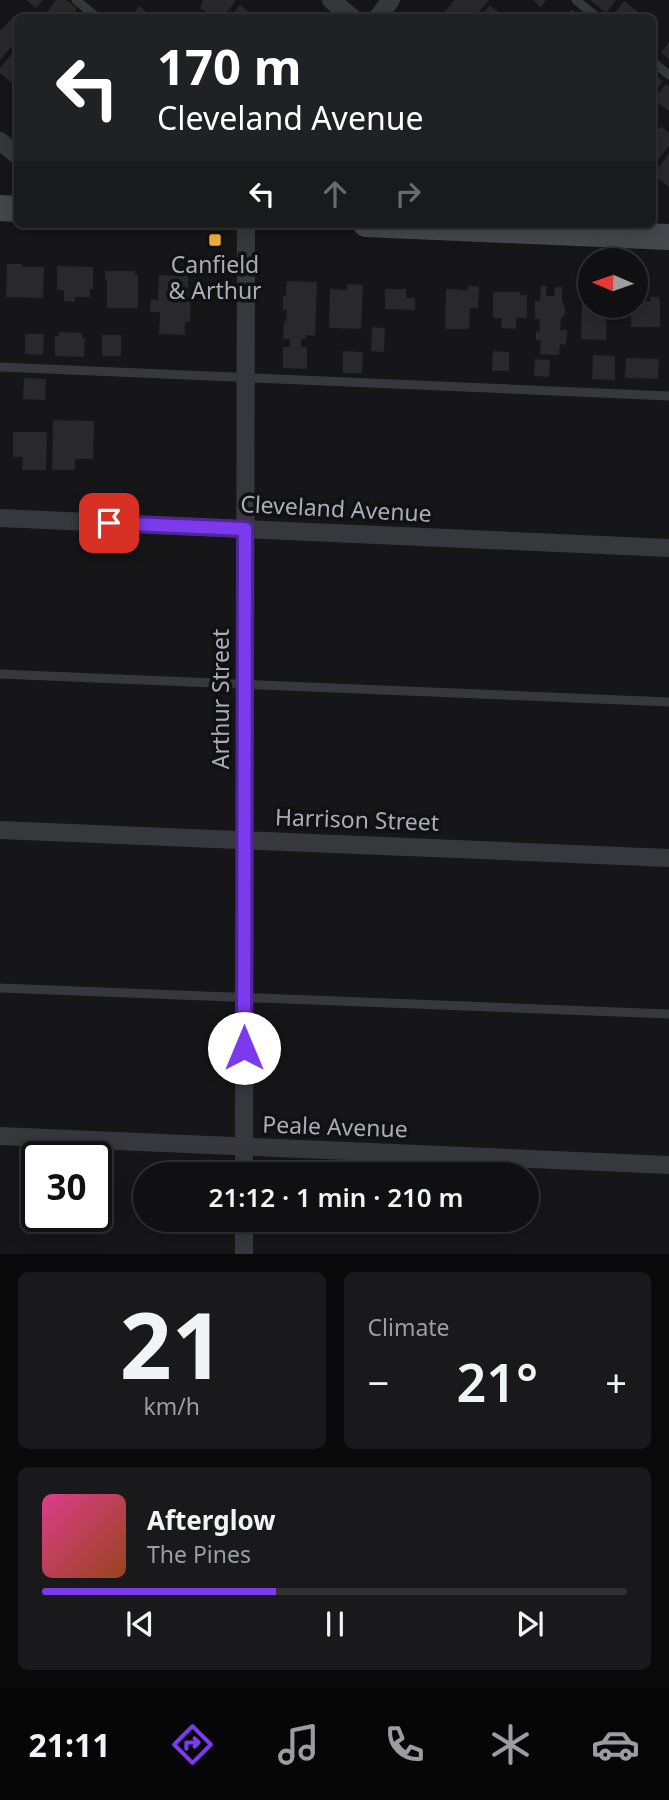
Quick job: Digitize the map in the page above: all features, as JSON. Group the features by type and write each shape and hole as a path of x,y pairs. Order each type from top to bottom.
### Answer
{"street":[{"path":"331,0 348,14"},
{"path":"380,14 391,0"},
{"path":"0,141 14,153"},
{"name":"Arthur Street","path":"244,1162 246,228"},
{"path":"551,228 597,229 669,237"},
{"name":"Cleveland Avenue","path":"0,518 669,548"},
{"name":"Harrison Street","path":"0,830 669,858"},
{"name":"Peale Avenue","path":"0,1136 669,1165"},
{"path":"244,1232 244,1254"}],"lane":[{"path":"76,0 93,14"},
{"path":"576,0 593,14"},
{"path":"0,367 669,396"},
{"path":"0,674 669,702"},
{"path":"0,988 669,1014"}],"building":[{"path":"26,0 43,0 36,8"},
{"path":"56,0 66,0 77,8 73,14 47,12"},
{"path":"203,0 236,0 226,14 209,14 200,8"},
{"path":"455,0 489,0 477,14 443,14"},
{"path":"533,0 546,0 541,8"},
{"path":"590,0 616,0 606,13"},
{"path":"624,1 640,14 614,14"},
{"path":"240,5 252,14 233,14"},
{"path":"490,5 501,14 482,14"},
{"path":"139,6 149,14 134,14"},
{"path":"14,16 14,44 0,60 0,29"},
{"path":"669,42 669,59 661,53"},
{"path":"14,51 14,85 0,73 0,68"},
{"path":"656,75 663,81 656,89"},
{"path":"666,84 669,86 669,111 656,101 656,96"},
{"path":"661,126 669,133 669,146 656,162 656,132"},
{"path":"669,153 669,187 656,177 656,171"},
{"path":"7,264 44,267 43,298 6,297"},
{"path":"57,266 93,267 93,289 90,289 90,297 75,297 75,302 64,301 64,290 57,290"},
{"path":"105,271 135,271 138,275 138,308 107,308"},
{"path":"159,275 188,276 190,322 185,322 185,335 159,334 160,312 150,312 151,299 158,300"},
{"path":"287,281 317,282 315,336 306,335 306,339 301,339 301,347 307,347 307,369 283,368 283,347 290,347 290,339 283,339 287,310 283,310 283,296 286,296"},
{"path":"347,284 363,285 361,329 329,328 330,289 347,290"},
{"path":"468,286 479,287 478,308 470,308 469,329 445,329 446,289 468,290"},
{"path":"541,286 547,286 546,296 554,296 555,287 562,287 565,314 561,319 560,330 567,330 566,345 560,344 559,355 540,354 541,341 536,340 540,319 535,319 535,301 540,301"},
{"path":"385,289 406,289 406,298 415,298 415,310 385,309"},
{"path":"493,292 520,292 520,295 527,295 527,318 516,318 516,329 501,328 502,318 493,318"},
{"path":"650,297 658,297 660,301 660,327 631,327 631,318 648,318 648,301 651,301"},
{"path":"581,318 607,318 606,340 581,339"},
{"path":"372,327 385,328 384,352 371,351"},
{"path":"59,332 82,333 82,338 85,338 84,357 55,356 55,336 59,336"},
{"path":"25,334 44,334 43,355 25,354"},
{"path":"102,335 121,335 121,356 102,356"},
{"path":"343,351 363,352 362,373 343,373"},
{"path":"493,351 509,352 509,371 492,371"},
{"path":"593,355 615,356 615,380 592,379"},
{"path":"626,358 659,359 658,379 625,378"},
{"path":"535,359 550,360 549,377 534,376"},
{"path":"24,378 46,379 45,400 23,399"},
{"path":"53,420 94,421 93,459 75,459 75,470 52,470"},
{"path":"13,432 47,432 46,470 22,470 23,457 13,457"}],"place":[{"name":"Canfield & Arthur","path":"215,240"}],"route":[{"path":"109,523 245,529 244,1048"}]}
